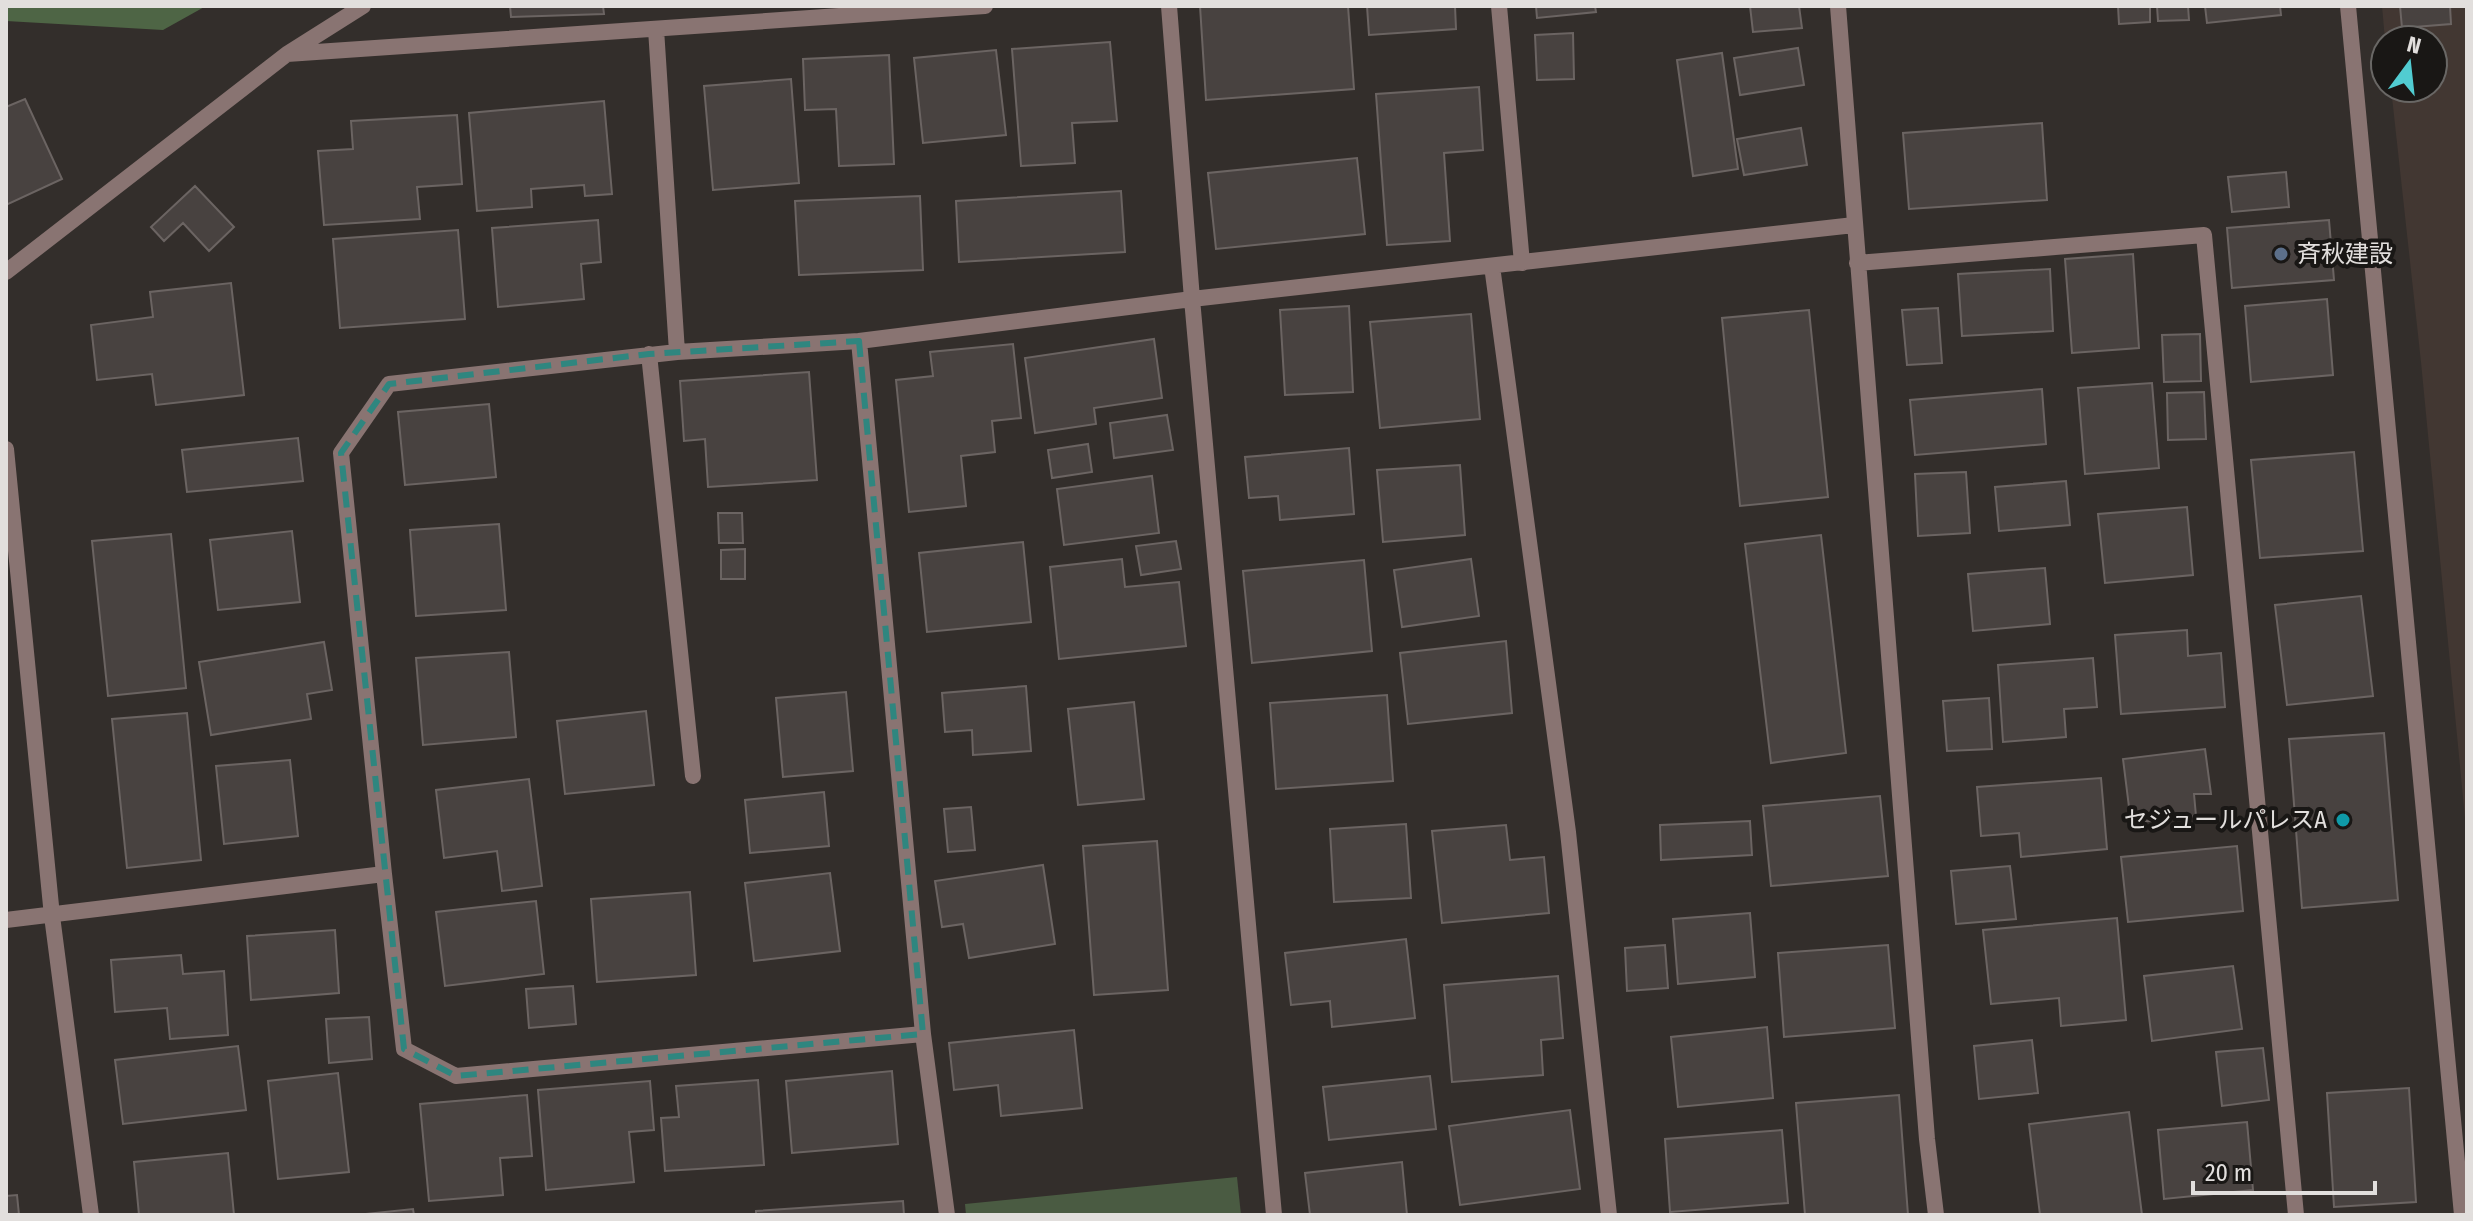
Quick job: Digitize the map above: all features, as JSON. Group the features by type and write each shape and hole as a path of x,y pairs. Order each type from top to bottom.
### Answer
{"street":[{"path":"6,272 287,54 363,6"},
{"path":"287,54 985,6"},
{"path":"1169,6 1192,299 1274,1215"},
{"path":"1499,6 1522,263"},
{"path":"1838,6 1927,1139 1936,1215"},
{"path":"2348,6 2462,1215"},
{"path":"656,29 677,352"},
{"path":"923,1034 456,1076 404,1049 341,453 389,384 649,354 859,341 1192,299 1854,225"},
{"path":"1857,263 2204,235 2296,1215"},
{"path":"1492,266 1568,832 1609,1215"},
{"path":"859,341 923,1034 947,1215"},
{"path":"649,354 693,776"},
{"path":"6,449 52,916 91,1215"},
{"path":"6,920 384,874"}],"highlighted area":[{"path":"859,341 923,1034 456,1076 404,1049 341,453 389,384 649,354"}],"shaded area":[{"path":"2382,6 2467,6 2467,839 2393,104 2449,104 2449,24 2384,24"}],"green space":[{"path":"6,6 206,6 163,30 6,21"},
{"path":"1237,1177 1241,1215 966,1215 965,1204"}],"building":[{"path":"510,6 603,6 604,14 511,17"},
{"path":"1200,6 1348,6 1354,89 1206,100"},
{"path":"1367,6 1455,6 1456,29 1369,35"},
{"path":"1536,6 1595,6 1596,12 1537,18"},
{"path":"1750,6 1799,6 1802,28 1753,32"},
{"path":"2118,6 2150,6 2150,22 2119,24"},
{"path":"2157,6 2188,6 2189,20 2158,21"},
{"path":"2205,6 2280,6 2281,15 2207,23"},
{"path":"2400,6 2450,6 2451,24 2402,24"},
{"path":"1573,33 1574,79 1537,80 1535,35"},
{"path":"1110,42 1117,121 1072,123 1075,163 1021,166 1012,49"},
{"path":"1798,48 1804,85 1740,95 1734,58"},
{"path":"996,50 1006,135 923,143 914,58"},
{"path":"1722,53 1738,169 1693,176 1677,60"},
{"path":"889,55 894,164 839,166 836,109 805,110 803,59"},
{"path":"791,79 799,183 713,190 704,86"},
{"path":"1479,87 1483,150 1444,153 1450,241 1387,245 1376,94"},
{"path":"25,99 62,179 6,205 6,107"},
{"path":"604,101 612,194 585,196 584,185 531,189 532,207 477,211 469,113"},
{"path":"457,115 462,184 417,187 420,219 324,225 318,151 353,149 351,121"},
{"path":"2042,123 2047,200 1909,209 1903,133"},
{"path":"1801,128 1807,165 1744,175 1737,139"},
{"path":"1357,158 1365,234 1216,249 1208,173"},
{"path":"2286,172 2289,207 2232,212 2228,177"},
{"path":"195,186 234,227 209,251 183,223 164,241 151,227"},
{"path":"1121,191 1125,252 959,262 956,201"},
{"path":"920,196 923,270 799,275 795,201"},
{"path":"598,220 601,262 581,264 584,299 498,307 492,228"},
{"name":"斉秋建設","path":"2329,220 2334,280 2232,288 2227,228"},
{"path":"458,230 465,319 340,328 333,239"},
{"path":"2133,254 2139,348 2072,353 2065,259"},
{"path":"2050,269 2053,331 1962,336 1958,274"},
{"path":"231,283 244,395 156,405 152,374 97,380 91,325 153,317 150,292"},
{"path":"2327,299 2333,375 2251,382 2245,306"},
{"path":"1349,306 1353,392 1285,395 1280,310"},
{"path":"1938,308 1942,363 1907,365 1902,310"},
{"path":"1809,310 1828,497 1740,506 1722,318"},
{"path":"1471,314 1480,419 1380,428 1370,322"},
{"path":"2200,334 2201,381 2164,382 2162,335"},
{"path":"1154,339 1162,398 1094,408 1096,424 1035,433 1025,358"},
{"path":"1013,344 1021,418 992,421 995,452 961,456 966,506 909,512 896,380 933,376 930,352"},
{"path":"809,372 817,480 708,487 705,439 684,441 680,381"},
{"path":"2152,383 2159,468 2085,474 2078,388"},
{"path":"2042,389 2046,444 1915,455 1910,400"},
{"path":"2204,392 2206,439 2168,440 2167,393"},
{"path":"489,404 496,477 405,485 398,412"},
{"path":"1167,415 1173,450 1114,458 1110,423"},
{"path":"298,438 303,481 187,492 182,450"},
{"path":"1088,444 1092,472 1052,478 1048,450"},
{"path":"1349,448 1354,514 1280,520 1278,496 1249,498 1245,457"},
{"path":"2354,452 2363,551 2260,558 2251,460"},
{"path":"1460,465 1465,535 1383,542 1377,470"},
{"path":"1966,472 1970,533 1918,536 1915,474"},
{"path":"1152,476 1159,533 1064,545 1057,489"},
{"path":"2066,481 2070,525 1999,531 1995,487"},
{"path":"2187,507 2193,575 2105,583 2098,514"},
{"path":"718,513 742,513 743,543 719,543"},
{"path":"499,524 506,610 416,616 410,530"},
{"path":"292,531 300,602 218,610 210,540"},
{"path":"171,534 186,688 108,696 92,541"},
{"path":"1821,535 1846,753 1771,763 1745,544"},
{"path":"1176,541 1181,569 1141,575 1136,546"},
{"path":"1023,542 1031,622 927,632 919,553"},
{"path":"745,549 745,579 721,579 721,550"},
{"path":"1122,559 1125,587 1179,582 1186,646 1059,659 1050,567"},
{"path":"1471,559 1479,616 1402,627 1394,570"},
{"path":"1364,560 1372,651 1252,663 1243,571"},
{"path":"2045,568 2050,624 1973,631 1968,574"},
{"path":"2361,596 2373,696 2287,705 2275,605"},
{"path":"2187,630 2188,656 2221,653 2225,707 2121,714 2115,635"},
{"path":"1506,641 1512,713 1408,724 1400,653"},
{"path":"324,642 332,690 307,694 311,719 211,735 199,662"},
{"path":"509,652 516,737 423,745 416,658"},
{"path":"2093,658 2097,707 2064,709 2066,737 2003,742 1998,665"},
{"path":"1026,686 1031,751 973,755 972,730 945,732 942,693"},
{"path":"846,692 853,771 783,777 776,698"},
{"path":"1387,695 1393,781 1276,789 1270,703"},
{"path":"1989,698 1992,749 1947,751 1943,701"},
{"path":"1134,702 1144,799 1078,805 1068,709"},
{"path":"646,711 654,785 565,794 557,721"},
{"path":"187,713 201,860 127,868 112,719"},
{"name":"セジュールパレスA","path":"2384,733 2398,900 2302,908 2289,739"},
{"path":"2205,749 2211,794 2194,794 2196,816 2131,823 2123,759"},
{"path":"290,760 298,836 224,844 216,766"},
{"path":"2101,778 2107,849 2021,857 2019,833 1981,836 1977,787"},
{"path":"529,779 542,886 502,891 497,851 444,858 436,790"},
{"path":"824,792 829,846 750,853 745,800"},
{"path":"1880,796 1888,876 1771,886 1763,806"},
{"path":"971,807 975,850 948,852 944,809"},
{"path":"1750,821 1752,855 1661,860 1660,825"},
{"path":"1406,824 1411,898 1334,902 1330,829"},
{"path":"1506,825 1510,860 1544,857 1549,913 1442,923 1432,831"},
{"path":"1157,841 1168,990 1094,995 1083,846"},
{"path":"2237,846 2243,911 2128,922 2121,857"},
{"path":"1043,865 1055,944 969,958 963,924 942,927 935,881"},
{"path":"2010,866 2016,919 1956,924 1951,871"},
{"path":"830,873 840,951 754,961 745,883"},
{"path":"690,892 696,975 597,982 591,899"},
{"path":"536,901 544,974 445,986 436,912"},
{"path":"1750,913 1755,977 1678,984 1673,919"},
{"path":"2117,918 2126,1020 2061,1026 2059,998 1991,1004 1983,930"},
{"path":"335,930 339,993 251,1000 247,936"},
{"path":"1406,939 1415,1018 1332,1027 1330,1001 1291,1005 1285,953"},
{"path":"1665,945 1668,988 1627,991 1625,948"},
{"path":"1888,945 1895,1028 1784,1037 1778,953"},
{"path":"181,955 183,974 224,971 228,1035 170,1039 167,1008 115,1012 111,960"},
{"path":"2233,966 2242,1029 2152,1041 2144,976"},
{"path":"1558,976 1563,1038 1541,1040 1543,1075 1452,1082 1444,985"},
{"path":"573,986 576,1024 529,1028 526,989"},
{"path":"369,1017 372,1059 329,1063 326,1019"},
{"path":"1767,1027 1773,1098 1678,1107 1671,1037"},
{"path":"1074,1030 1082,1108 1001,1116 998,1085 954,1090 949,1043"},
{"path":"2032,1040 2038,1093 1979,1099 1974,1046"},
{"path":"238,1046 246,1110 123,1124 115,1060"},
{"path":"2263,1048 2269,1100 2222,1106 2216,1052"},
{"path":"892,1071 898,1144 792,1153 786,1081"},
{"path":"338,1073 349,1172 278,1179 268,1081"},
{"path":"1430,1076 1436,1129 1329,1140 1323,1087"},
{"path":"758,1080 764,1165 665,1171 661,1118 679,1117 676,1086"},
{"path":"650,1081 654,1130 629,1132 634,1182 546,1190 538,1090"},
{"path":"2409,1088 2416,1202 2334,1207 2327,1093"},
{"path":"527,1095 532,1156 500,1158 503,1195 429,1201 420,1104"},
{"path":"1899,1095 1908,1215 1805,1215 1796,1103"},
{"path":"1570,1110 1580,1189 1460,1205 1449,1126"},
{"path":"2129,1112 2142,1215 2040,1215 2029,1124"},
{"path":"2247,1122 2253,1190 2164,1199 2158,1130"},
{"path":"1782,1130 1788,1203 1670,1212 1665,1139"},
{"path":"228,1153 234,1215 139,1215 134,1162"},
{"path":"1402,1162 1407,1215 1310,1215 1305,1173"},
{"path":"17,1195 19,1215 6,1215 6,1196"},
{"path":"903,1201 904,1215 756,1215 756,1211"},
{"path":"413,1209 414,1215 356,1215"}],"place":[{"name":"斉秋建設","path":"2281,254"},
{"name":"セジュールパレスA","path":"2343,820"}]}
